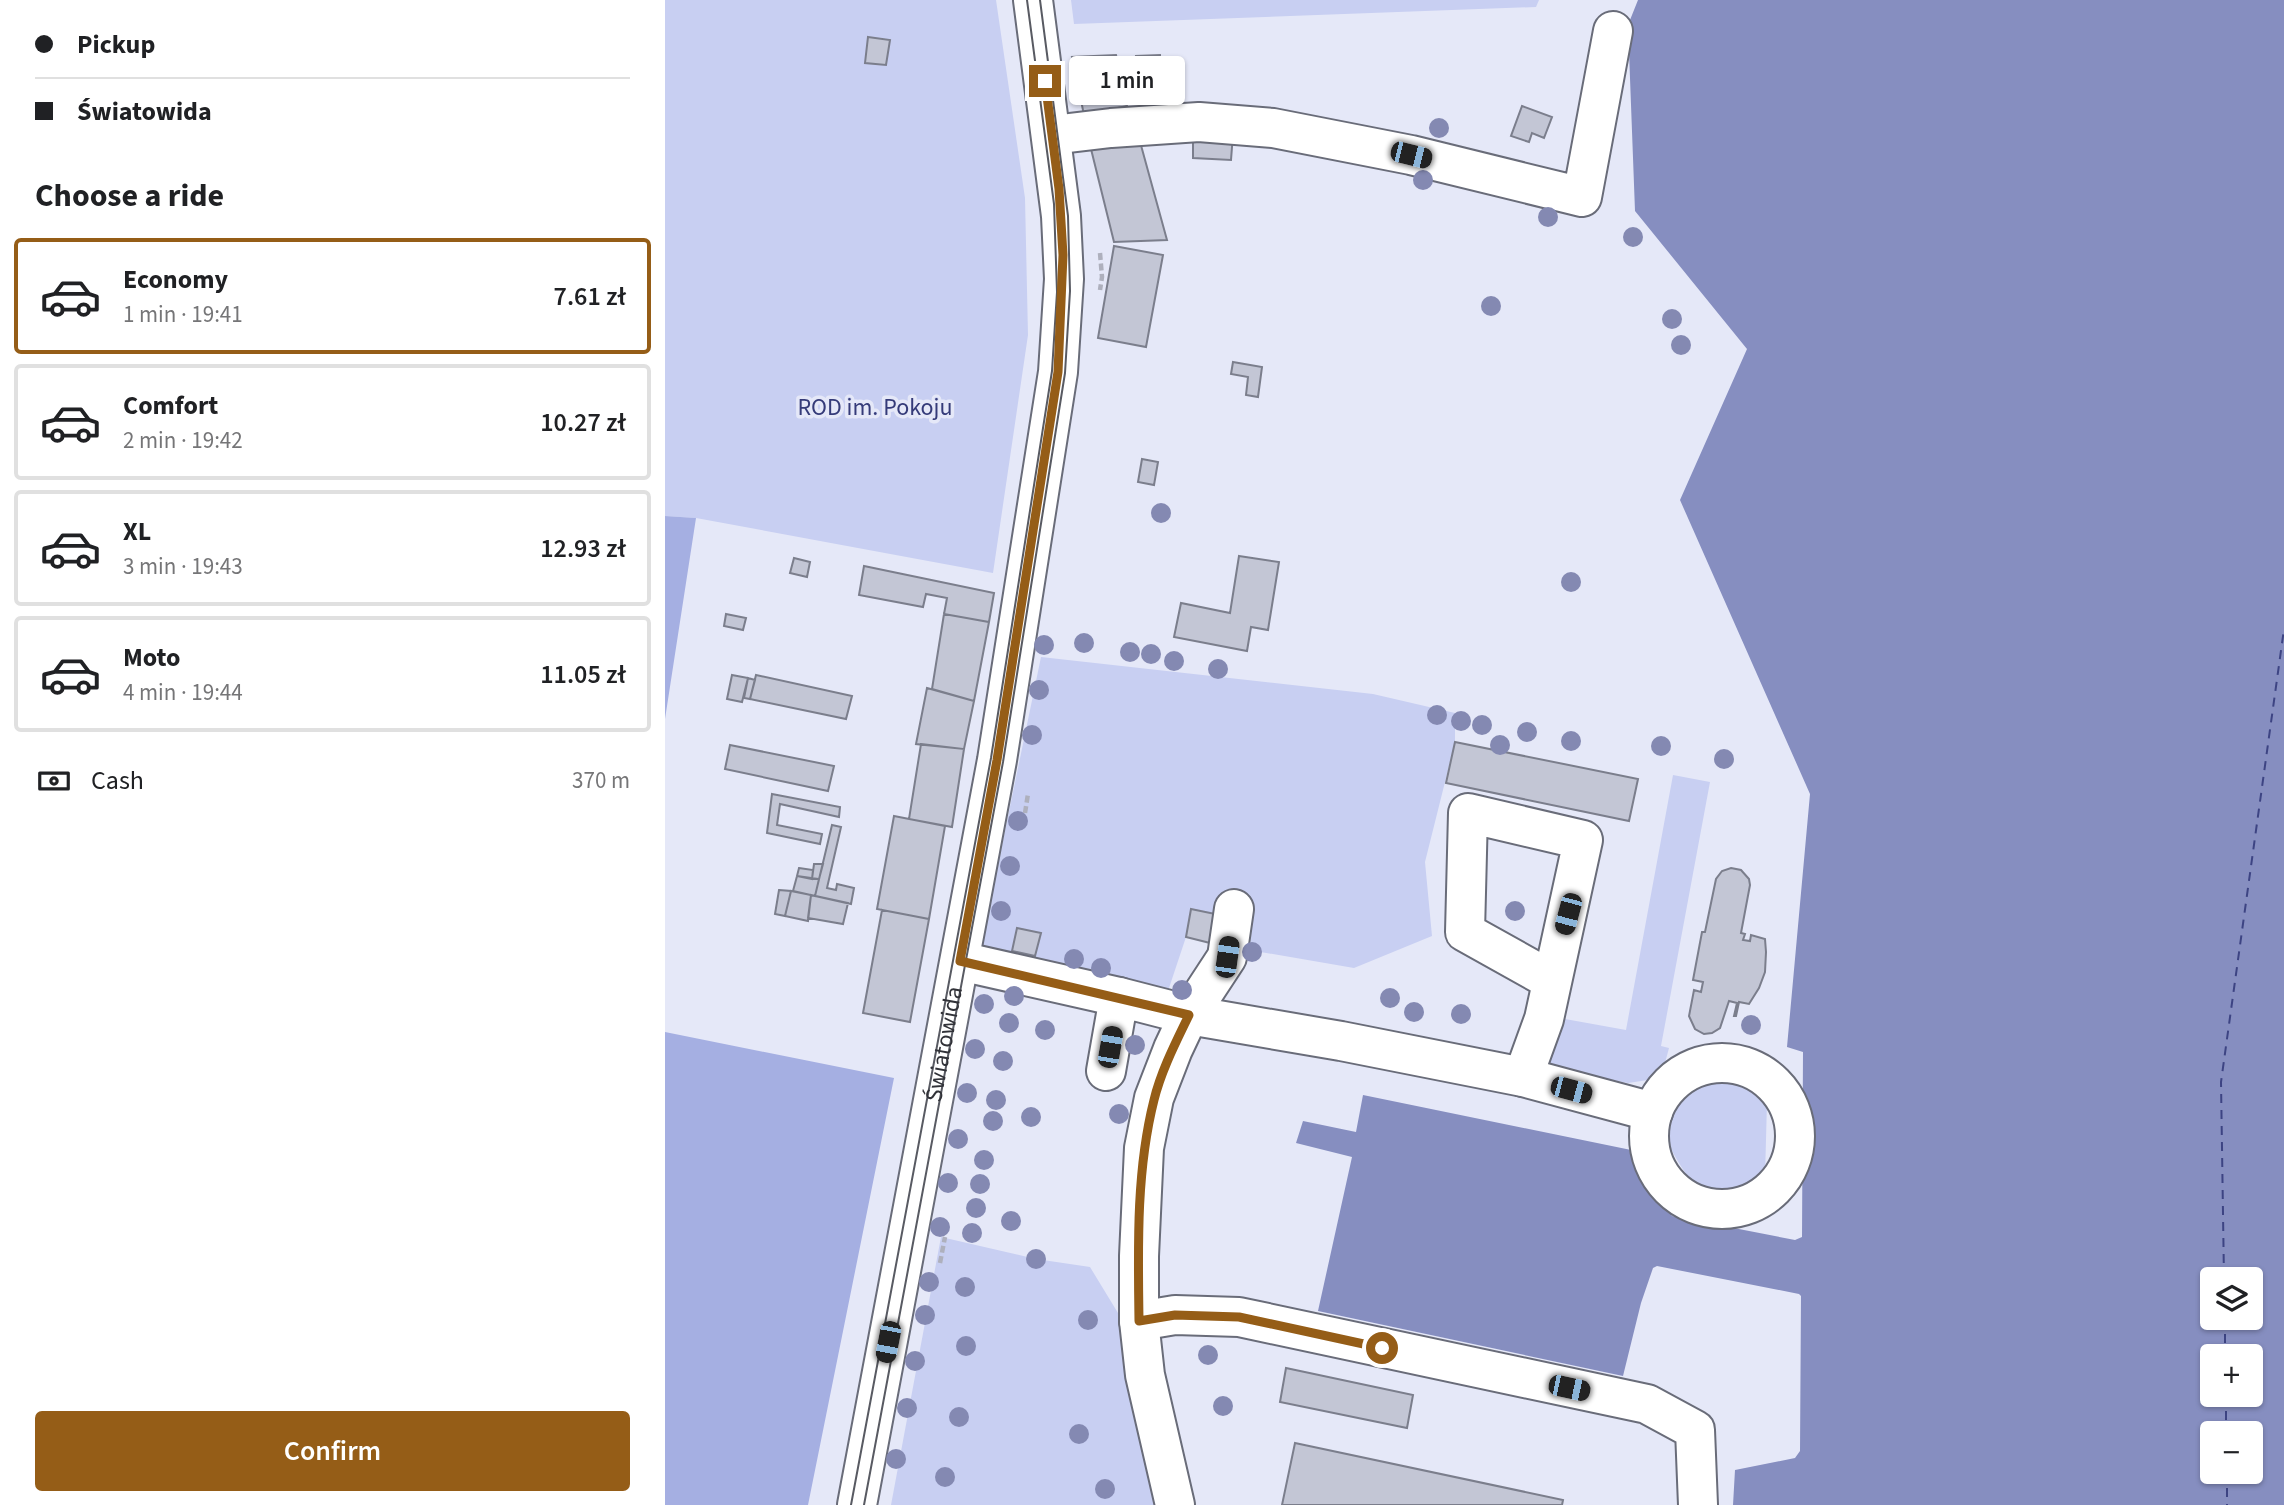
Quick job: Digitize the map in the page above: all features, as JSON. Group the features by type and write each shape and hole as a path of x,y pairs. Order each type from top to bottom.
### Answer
{"street":[{"name":"Światowida","path":"857,1505 999,746 1058,372 1063,255 1059,189 1033,0"},
{"path":"1052,135 1199,122 1273,128 1411,155 1582,197 1613,31"},
{"path":"1175,1505 1145,1375 1139,1321 1139,1256 1145,1148 1154,1098 1173,1049 1189,1015 1227,957 1234,909"},
{"path":"960,961 1189,1015 1523,1077 1653,1112"},
{"path":"1523,1077 1544,1019 1551,980"},
{"path":"1106,1072 1119,997"},
{"path":"1139,1321 1175,1315 1239,1317 1647,1404 1695,1430 1698,1505"}],"green space":[{"name":"ROD im. Pokoju","path":"665,0 996,0 1025,198 1028,335 993,573 696,518 665,516"},
{"path":"1071,0 1539,0 1536,7 1074,24"},
{"path":"1041,657 1373,694 1455,713 1455,742 1425,862 1432,936 1354,968 1214,944 1220,915 1192,909 1186,937 1168,991 1033,966 1041,934 1018,928 1007,967 978,961"},
{"path":"1673,775 1710,782 1661,1046 1669,1048 1661,1078 1628,1083 1544,1067 1554,1017 1626,1030"},
{"path":"1704,1079 1749,1083 1762,1093 1767,1102 1765,1177 1747,1193 1718,1191 1691,1182 1669,1144 1670,1122 1687,1086"},
{"path":"941,1237 1036,1259 1090,1267 1118,1313 1158,1505 891,1505"}],"shaded area":[{"path":"1638,0 2284,0 2284,1505 1733,1505 1735,1470 1795,1458 1800,1451 1799,1294 1657,1266 1653,1268 1641,1303 1623,1376 1318,1311 1352,1157 1296,1143 1303,1121 1356,1132 1363,1095 1636,1151 1672,1216 1795,1240 1802,1237 1803,1052 1787,1047 1810,794 1680,500 1747,349 1635,211 1628,25"},
{"path":"665,516 696,518 665,719"},
{"path":"665,1032 894,1078 808,1505 665,1505"}],"building":[{"path":"868,37 890,40 886,65 865,63"},
{"path":"1116,55 1127,106 1084,115 1072,57"},
{"path":"1160,55 1161,68 1137,68 1136,56"},
{"path":"1522,106 1552,117 1544,138 1532,133 1529,142 1511,136"},
{"path":"1193,132 1233,134 1231,160 1193,158"},
{"path":"1139,138 1167,240 1114,242 1091,149"},
{"path":"1114,246 1163,255 1146,347 1098,338"},
{"path":"1233,362 1262,367 1258,397 1246,395 1248,377 1231,374"},
{"path":"1142,459 1158,462 1154,485 1138,482"},
{"path":"1239,556 1279,562 1268,630 1251,627 1247,651 1174,637 1181,603 1230,613"},
{"path":"794,558 810,562 807,577 790,573"},
{"path":"864,566 994,593 989,622 944,614 947,598 926,594 923,607 859,595"},
{"path":"726,614 746,618 743,630 724,626"},
{"path":"944,614 989,622 974,701 932,689"},
{"path":"732,675 748,678 742,702 727,699"},
{"path":"756,675 852,696 846,719 750,699"},
{"path":"748,678 755,680 750,699 744,698"},
{"path":"927,688 974,701 964,749 916,744"},
{"path":"1455,742 1638,779 1629,821 1446,783"},
{"path":"921,744 964,749 952,827 909,819"},
{"path":"730,745 834,766 828,791 725,769"},
{"path":"772,794 840,807 839,817 780,804 777,825 822,834 820,844 767,833"},
{"path":"894,816 945,826 929,919 877,909"},
{"path":"832,825 841,827 827,888 836,890 837,884 854,888 851,904 815,896"},
{"path":"814,864 823,864 819,879 812,879"},
{"path":"799,868 813,870 812,879 797,876"},
{"path":"1731,868 1741,870 1749,879 1741,933 1745,934 1743,940 1750,941 1751,935 1765,939 1765,972 1749,1004 1739,1002 1734,1016 1737,1003 1729,1001 1720,1028 1704,1034 1695,1029 1689,1016 1694,990 1701,992 1703,982 1693,980 1716,879 1722,871"},
{"path":"797,876 819,879 815,896 793,891"},
{"path":"779,890 791,891 785,916 775,914"},
{"path":"791,891 811,895 808,921 785,916"},
{"path":"811,895 848,903 843,924 808,918"},
{"path":"1191,909 1220,915 1214,944 1186,937"},
{"path":"882,910 929,919 910,1022 863,1013"},
{"path":"1017,928 1041,933 1035,956 1012,951"},
{"path":"1286,1368 1413,1395 1407,1428 1280,1402"},
{"path":"1295,1443 1563,1500 1562,1505 1282,1505"}],"ferry route":[{"path":"2224,1267 2221,1082 2284,629"},
{"path":"2225,1330 2225,1344"},
{"path":"2226,1407 2226,1421"},
{"path":"2227,1484 2227,1505"}],"tram line":[{"path":"851,1505 991,758 1052,371 1057,292 1054,204 1027,0"},
{"path":"864,1505 1003,762 1065,373 1070,291 1068,216 1040,0"}],"route":[{"path":"1045,81 1059,189 1063,255 1063,307 1058,372 997,760 960,961 1189,1015 1154,1098 1145,1148 1139,1256 1139,1321 1175,1315 1239,1317 1382,1348"}]}
